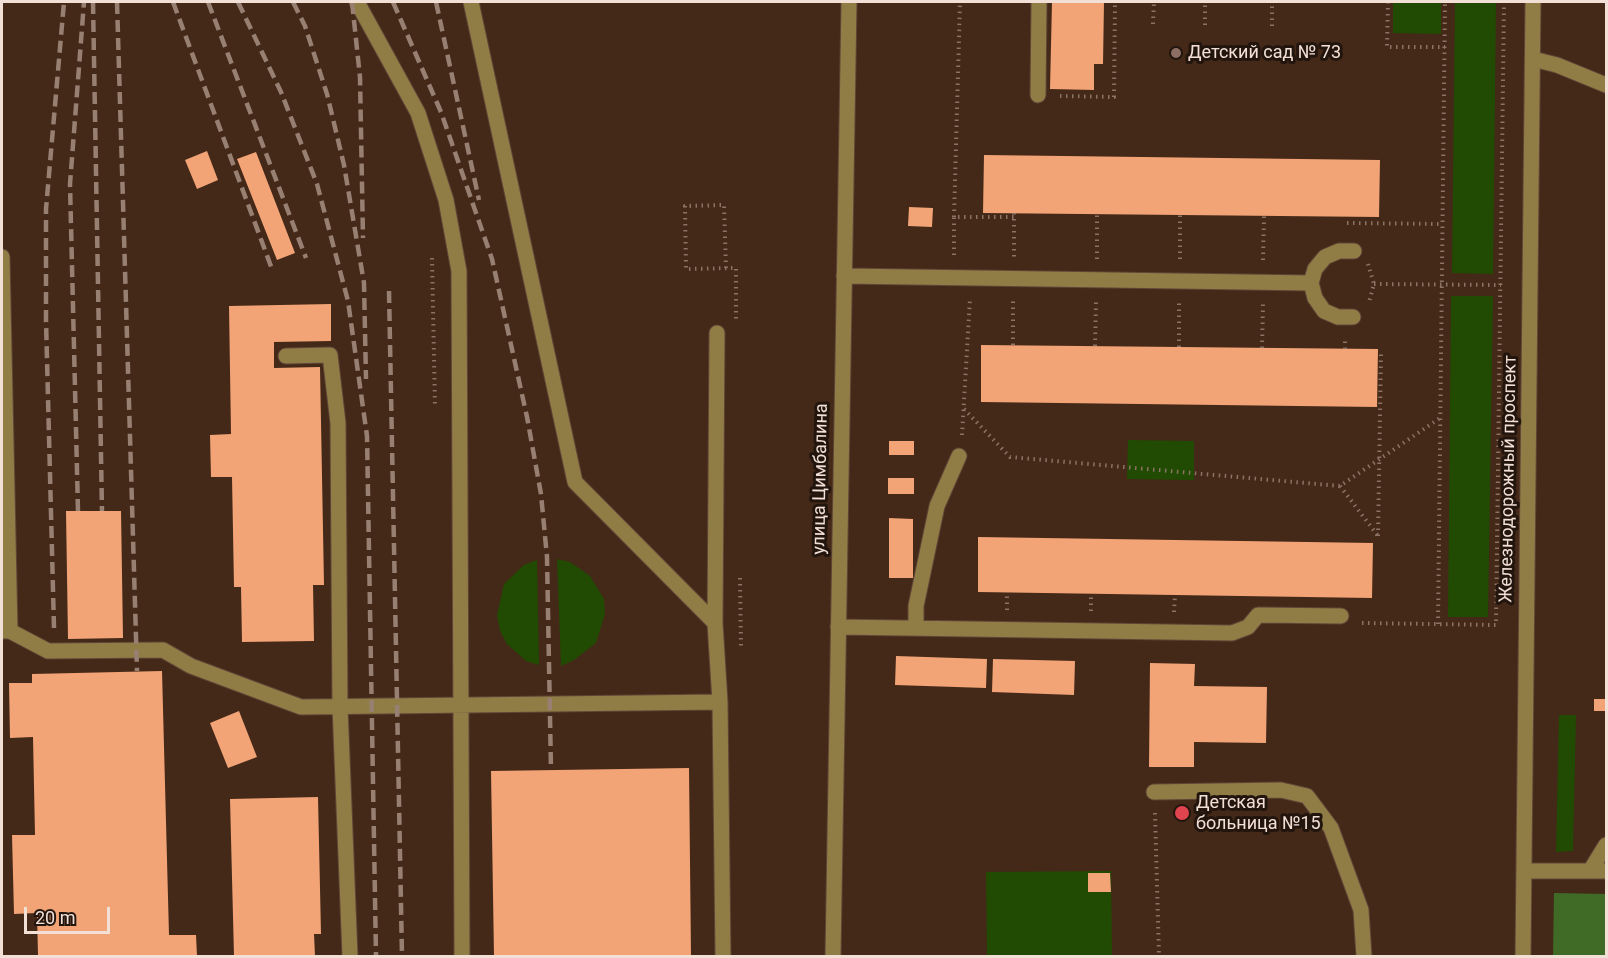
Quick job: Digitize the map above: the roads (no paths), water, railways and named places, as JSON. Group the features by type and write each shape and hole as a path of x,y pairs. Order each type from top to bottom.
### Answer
{"street":[{"path":"357,2 418,112 446,200 459,271 462,957"},
{"path":"471,2 575,483 716,623"},
{"name":"улица Цимбалина","path":"833,957 849,2"},
{"path":"1038,95 1039,2"},
{"name":"Железнодорожный проспект","path":"1523,957 1533,2"},
{"path":"1533,59 1557,65 1606,85"},
{"path":"1353,317 1338,317 1324,310 1315,298 1311,284 1315,268 1325,257 1339,251 1354,251"},
{"path":"2,257 6,631 48,651 163,650 191,666 301,707 720,702"},
{"path":"844,276 1311,284"},
{"path":"717,333 716,623 720,702 723,957"},
{"path":"286,356 330,355 338,423 340,707 350,957"},
{"path":"916,628 916,606 937,506 959,456"},
{"path":"838,627 1232,633 1248,627 1258,615 1341,616"},
{"path":"1154,792 1281,790 1306,796 1330,828 1361,910 1364,957"},
{"path":"1590,871 1606,844"},
{"path":"1524,871 1606,871"}],"railway":[{"path":"54,628 46,321 46,209 64,2"},
{"path":"78,511 70,184 84,2"},
{"path":"93,2 102,511"},
{"path":"117,2 137,671"},
{"path":"173,2 272,269"},
{"path":"208,2 306,258"},
{"path":"238,2 281,92 317,184 348,301 367,436 376,956"},
{"path":"293,2 305,26 327,94 344,165 364,283 366,379"},
{"path":"352,2 360,77 363,238"},
{"path":"393,2 441,112 492,259 527,417 541,494 547,557 551,770"},
{"path":"436,2 479,200"},
{"path":"389,291 402,956"}],"place":[{"name":"Детский сад № 73","path":"1176,53"},
{"name":"Детская больница №15","path":"1182,813"}]}
